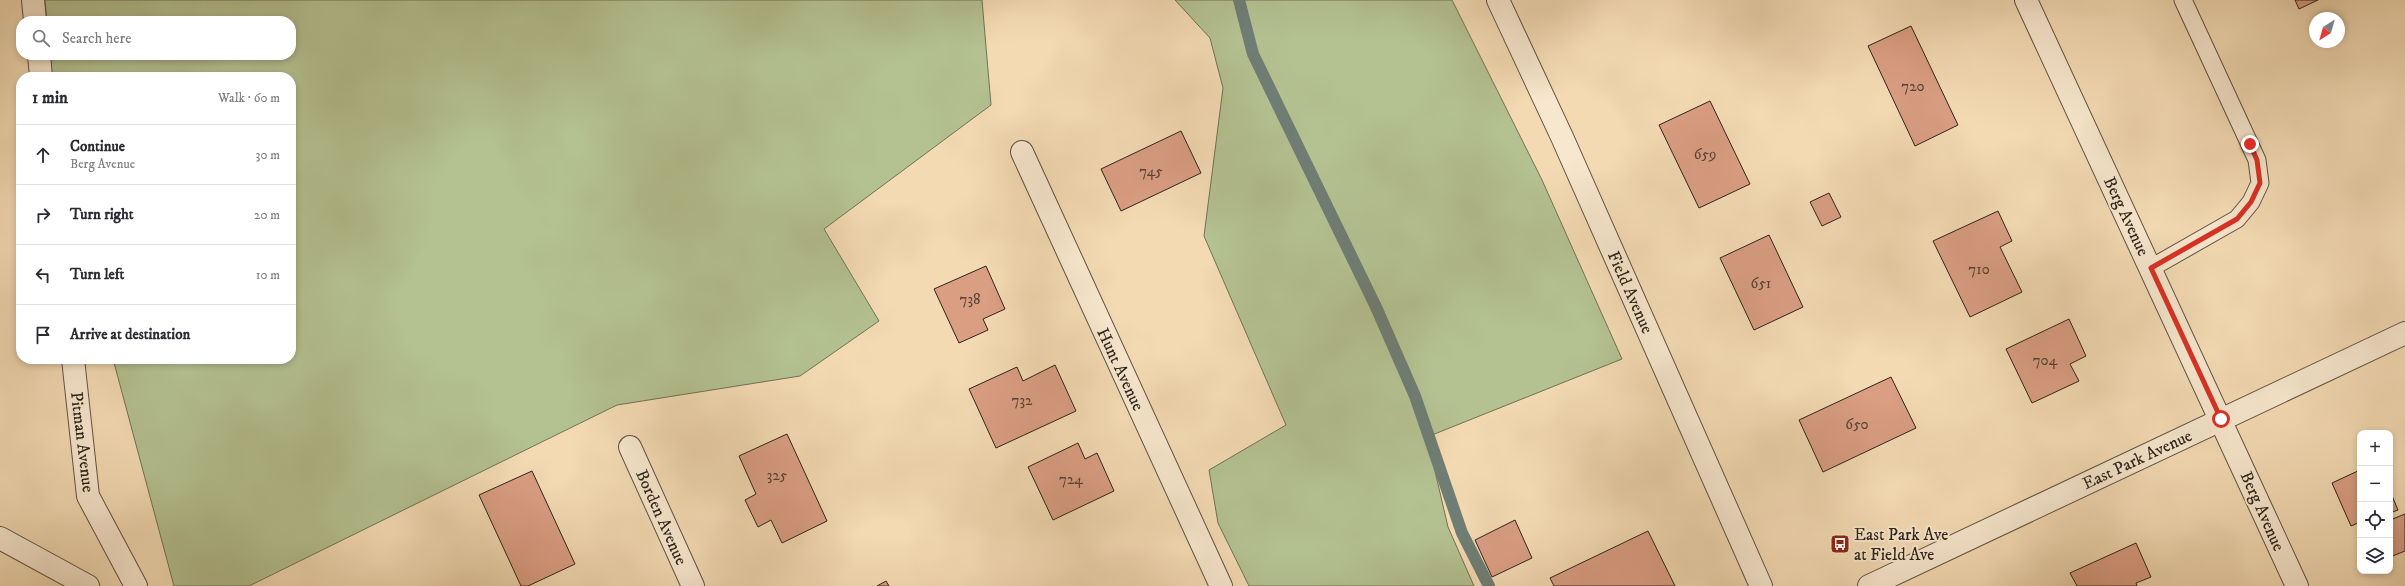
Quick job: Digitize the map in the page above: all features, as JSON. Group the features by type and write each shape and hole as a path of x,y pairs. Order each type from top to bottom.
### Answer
{"street":[{"path":"33,0 35,16"},
{"name":"Field Avenue","path":"1498,0 1562,137 1761,586"},
{"name":"Berg Avenue","path":"2026,0 2297,586"},
{"path":"39,60 41,72"},
{"name":"Hunt Avenue","path":"1022,152 1221,586"},
{"name":"East Park Avenue","path":"1869,586 2405,333"},
{"name":"Pitman Avenue","path":"74,364 88,496 136,586"},
{"name":"Borden Avenue","path":"630,447 693,586"},
{"path":"0,538 88,586"}],"lane":[{"path":"2151,268 2237,219 2251,202 2260,183 2257,160 2183,0"}],"green space":[{"path":"45,0 982,0 991,105 824,229 879,321 800,376 617,405 249,586 174,586 114,364 296,364 296,72 51,72 50,60 296,60 296,16 47,16"},
{"path":"1175,0 1452,0 1542,180 1622,359 1427,437 1448,527 1474,586 1249,586 1218,523 1209,470 1286,425 1204,236 1223,88 1210,38"}],"building":[{"path":"2295,0 2318,0 2299,9"},
{"path":"1911,26 1958,125 1915,146 1868,46"},
{"path":"1710,101 1750,184 1699,208 1659,125"},
{"path":"1181,131 1201,173 1121,211 1101,169"},
{"path":"1829,193 1841,217 1822,226 1810,202"},
{"path":"1998,211 2012,241 2000,247 2022,292 1970,317 1933,241"},
{"path":"1769,235 1803,307 1754,330 1720,258"},
{"path":"986,266 1005,309 983,319 988,330 959,343 934,289"},
{"path":"2069,319 2086,356 2070,364 2079,381 2032,403 2006,349"},
{"path":"1055,365 1076,411 996,448 969,389 1017,367 1023,381"},
{"path":"1891,377 1916,428 1823,472 1799,420"},
{"path":"787,434 827,521 782,543 771,520 758,527 745,500 756,494 739,456"},
{"path":"1078,443 1085,459 1097,453 1114,491 1053,520 1028,467"},
{"path":"532,471 575,564 528,586 521,586 479,495"},
{"path":"2357,471 2357,523 2351,526 2332,483"},
{"path":"2393,498 2398,510 2393,512"},
{"path":"2405,514 2405,551 2393,556 2393,538 2393,519"},
{"path":"1515,520 1532,558 1492,577 1475,540"},
{"path":"1648,531 1675,586 1554,586 1550,578"},
{"path":"2136,543 2151,577 2136,583 2137,586 2077,586 2070,573"},
{"path":"886,581 889,586 877,586"}],"waterway":[{"path":"1239,0 1253,54 1376,307 1415,396 1462,533 1489,586"}],"place":[{"name":"East Park Ave at Field Ave","path":"1840,544"}],"route":[{"path":"2221,419 2151,268 2237,219 2251,202 2260,183 2257,160 2250,144"}]}
